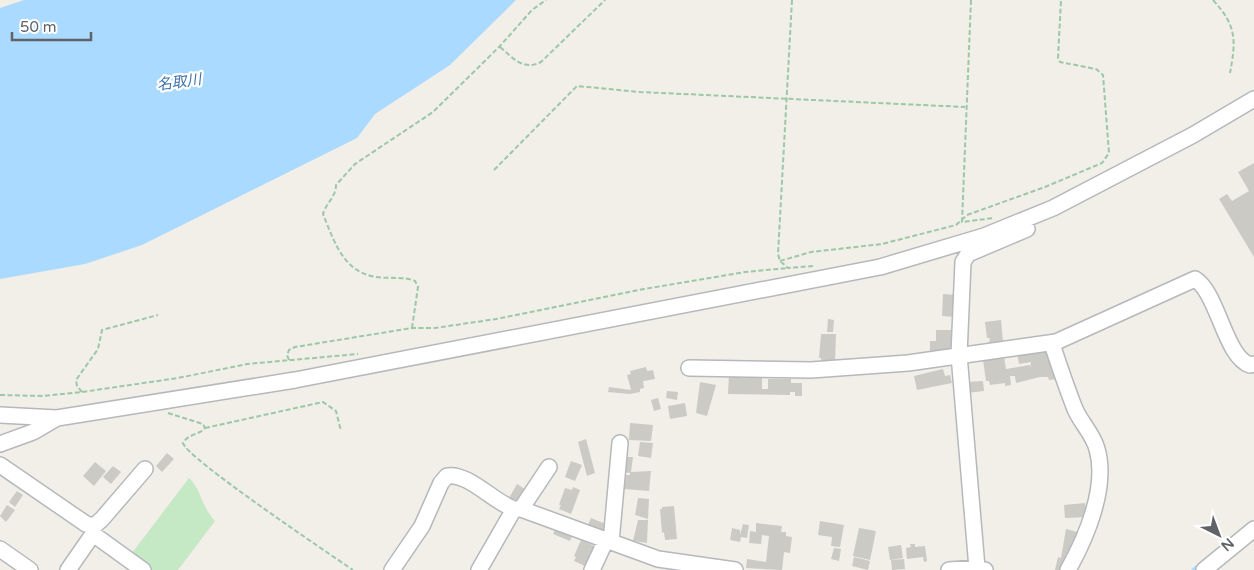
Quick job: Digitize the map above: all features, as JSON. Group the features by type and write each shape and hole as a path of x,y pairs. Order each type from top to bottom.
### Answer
{"street":[{"path":"0,415 57,418 160,402 427,356 880,267 984,236 1048,210 1193,135 1254,99"},
{"path":"949,570 981,569 959,356 965,257 1033,226 1048,210"},
{"path":"688,368 811,370 908,363 1056,342 1195,279 1202,283 1215,312 1241,360 1250,365 1254,364"},
{"path":"1056,342 1053,348 1076,411 1097,449 1100,464 1098,489 1084,541 1068,570"},
{"path":"0,444 33,432 57,418"},
{"path":"592,570 609,541 620,443"},
{"path":"0,465 86,524 94,526 145,469"},
{"path":"479,570 518,509 549,467"},
{"path":"392,570 422,526 441,483 447,476 460,476 505,505 658,558 735,570"},
{"path":"1204,570 1254,529"},
{"path":"68,570 93,534 144,570"},
{"path":"1,552 30,570"}],"path":[{"path":"412,328 418,287 415,281 375,277 362,273 342,258 323,214 324,210 336,191 336,185 355,164 425,118 500,46 532,10 546,0"},
{"path":"500,46 517,62 535,65 548,55 605,0"},
{"path":"788,268 780,261 778,254 792,0"},
{"path":"962,222 965,107 971,0"},
{"path":"962,222 967,215 1045,187 1102,163 1110,153 1103,75 1096,69 1063,65 1058,58 1061,0"},
{"path":"1213,0 1233,29 1236,44 1230,73"},
{"path":"494,170 577,86 640,92 965,107"},
{"path":"780,261 811,252 882,244 962,222 1000,217"},
{"path":"289,360 287,354 289,350 295,347 412,328 435,328 496,320 644,289 745,272 817,266"},
{"path":"82,392 77,386 76,380 98,349 102,330 158,315"},
{"path":"0,395 43,396 82,392 289,360 367,353"},
{"path":"160,402 167,413 199,421 205,428"},
{"path":"341,431 336,412 323,402 205,428 185,439 183,448 216,474 353,570"}],"green space":[{"path":"189,478 215,521 178,570 148,570 129,557"}],"water":[{"name":"名取川","path":"24,0 516,0 450,65 375,114 357,138 142,245 85,264 0,279 0,8"}],"building":[{"path":"1254,163 1254,257 1219,199 1227,194 1232,201 1249,191 1238,172"},
{"path":"943,294 956,295 956,317 942,316"},
{"path":"828,319 834,320 833,332 827,332"},
{"path":"1001,320 1003,342 988,348 990,338 987,338 985,322"},
{"path":"936,330 953,330 953,351 930,351 930,341 936,341"},
{"path":"821,334 836,334 835,364 822,366 821,358 819,358"},
{"path":"1053,349 1058,379 1049,380 1048,377 1040,377 1016,383 1015,376 1010,376 1011,385 1005,386 1005,383 990,385 989,381 986,381 983,360 1004,357 1006,369 1030,365 1030,368 1031,362 1019,364 1017,352"},
{"path":"646,367 647,371 653,370 655,379 643,381 644,388 640,389 640,392 630,394 608,392 609,387 631,390 627,375 631,374 630,371"},
{"path":"943,369 945,376 950,375 952,383 917,390 914,376"},
{"path":"729,373 742,374 742,378 762,378 762,389 768,389 768,379 791,379 791,383 802,383 802,396 795,396 795,392 790,392 790,395 728,394"},
{"path":"983,381 984,391 967,393 966,382"},
{"path":"700,382 716,385 707,416 696,413"},
{"path":"667,391 678,392 677,400 666,398"},
{"path":"658,398 661,409 654,411 651,400"},
{"path":"685,403 687,416 670,419 668,406"},
{"path":"630,423 653,425 651,441 629,440"},
{"path":"586,439 595,473 587,476 578,442"},
{"path":"640,442 653,443 651,458 638,456"},
{"path":"167,453 174,459 162,472 156,466"},
{"path":"625,457 633,457 631,472 651,471 649,491 624,489 626,475 630,475 630,473 623,472"},
{"path":"571,461 582,465 575,481 565,477"},
{"path":"95,462 106,471 94,486 83,476"},
{"path":"113,466 121,472 111,484 103,477"},
{"path":"517,484 528,491 519,505 509,498"},
{"path":"573,487 580,490 571,514 559,509 561,505 559,505 565,488 572,490"},
{"path":"17,491 23,495 15,507 9,502"},
{"path":"638,498 649,499 648,519 635,515"},
{"path":"1085,503 1088,517 1065,518 1064,505"},
{"path":"7,505 15,510 6,522 0,516"},
{"path":"674,506 677,539 665,540 664,532 662,533 660,509 662,507"},
{"path":"591,518 608,525 604,535 587,527"},
{"path":"638,520 648,520 647,543 633,541"},
{"path":"820,521 844,525 840,547 831,546 832,537 818,535"},
{"path":"756,523 782,526 781,532 786,532 786,536 792,537 790,553 784,552 782,570 746,568 747,559 766,562 769,536 762,535 761,544 749,543 750,531 756,532"},
{"path":"743,524 749,525 747,538 741,537 740,542 730,540 732,528 740,530 740,535"},
{"path":"557,525 574,531 570,541 553,534"},
{"path":"859,528 876,531 870,560 853,556"},
{"path":"1066,529 1081,533 1069,570 1055,570 1058,557 1061,558"},
{"path":"581,540 597,547 589,564 587,563 585,566 574,561 576,557 574,556"},
{"path":"910,544 915,544 915,547 925,546 927,561 924,562 923,557 907,559 906,548 911,547"},
{"path":"901,545 903,558 890,560 888,547"},
{"path":"834,548 841,549 839,561 831,559"},
{"path":"854,557 870,561 868,570 852,566"},
{"path":"904,559 905,569 892,570 891,560"}],"waterway":[{"path":"1193,570 1199,565"}]}
